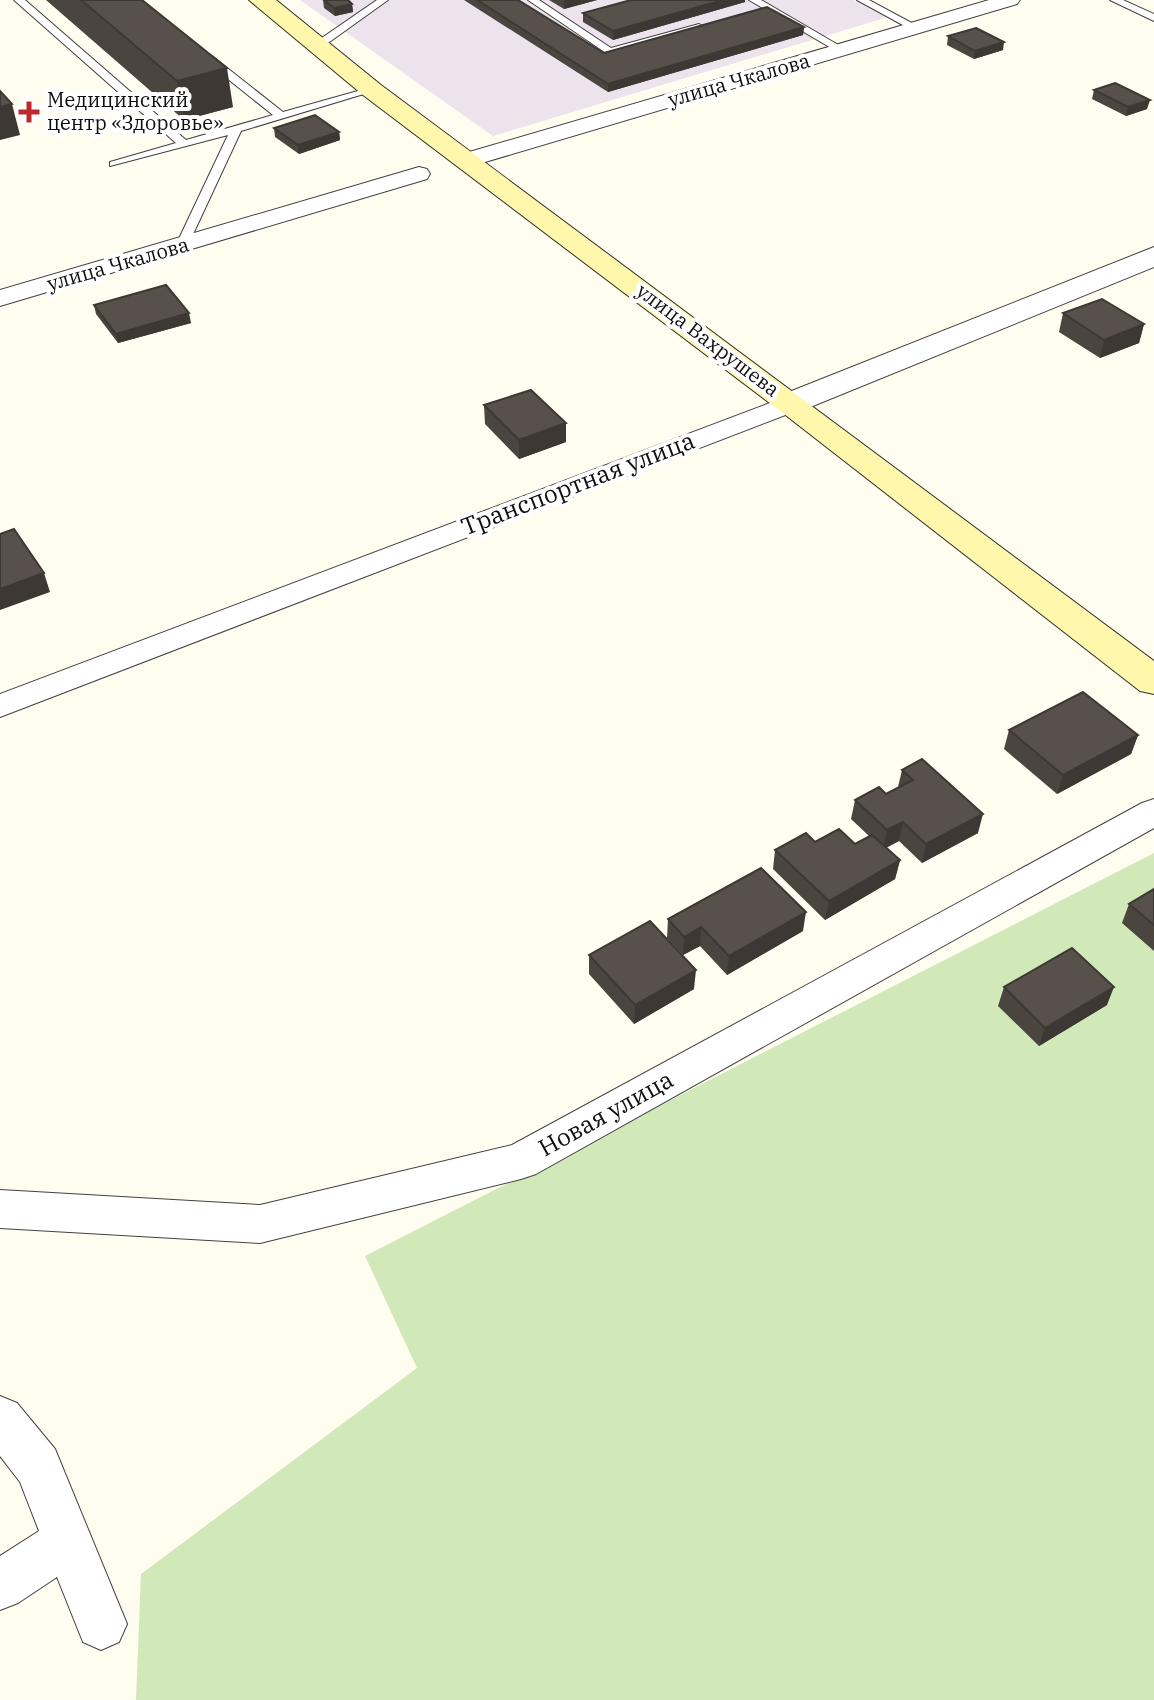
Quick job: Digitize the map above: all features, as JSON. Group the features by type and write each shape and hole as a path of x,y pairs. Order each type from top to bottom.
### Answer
{"main road":[{"name":"улица Вахрушева","path":"261,0 372,90 791,403 1154,681"}],"street":[{"name":"улица Чкалова","path":"467,160 1010,0"},
{"name":"улица Чкалова","path":"0,298 419,174"},
{"name":"Транспортная улица","path":"0,706 791,403 1154,256"},
{"name":"Новая улица","path":"0,1209 260,1224 521,1161 1154,812"},
{"path":"0,1419 38,1466 101,1624"},
{"path":"0,1585 68,1541"}],"lane":[{"path":"19,0 184,144"},
{"path":"317,46 383,0"},
{"path":"533,0 609,52 708,24"},
{"path":"754,0 842,50"},
{"path":"862,0 916,28"},
{"path":"1115,0 1154,18"},
{"path":"751,12 765,9"},
{"path":"562,20 576,16"},
{"path":"196,48 281,116"},
{"path":"114,164 372,90"},
{"path":"182,245 237,128"}],"shaded area":[{"path":"300,0 854,0 888,17 493,136"}],"green space":[{"path":"1154,853 1154,1700 136,1700 141,1574 417,1368 365,1256"}],"building":[{"path":"81,0 142,0 227,68 177,81"},
{"path":"324,0 348,0 352,4 334,8"},
{"path":"477,0 518,0 604,53 767,7 804,27 608,84"},
{"path":"631,0 723,0 613,31 583,13"},
{"path":"976,28 1004,42 975,51 948,36"},
{"path":"1115,83 1150,100 1128,107 1094,90"},
{"path":"0,91 12,104 0,107"},
{"path":"315,115 339,132 298,145 274,128"},
{"path":"166,285 189,313 116,334 94,305"},
{"path":"1102,299 1144,324 1104,340 1063,313"},
{"path":"531,390 566,423 519,440 484,405"},
{"path":"14,529 44,573 0,589 0,534"},
{"path":"1083,692 1138,735 1063,775 1009,730"},
{"path":"922,759 983,814 926,844 903,822 887,830 855,800 879,787 886,794 913,780 902,770"},
{"path":"839,829 855,844 872,835 900,860 829,901 775,850 806,833 815,842"},
{"path":"761,868 806,912 729,956 701,927 684,937 668,919"},
{"path":"1154,889 1154,925 1129,904"},
{"path":"650,921 696,970 635,1005 589,955"},
{"path":"1072,948 1114,987 1045,1028 1004,987"}],"place":[{"name":"Медицинский центр «Здоровье»","path":"29,112"}]}
